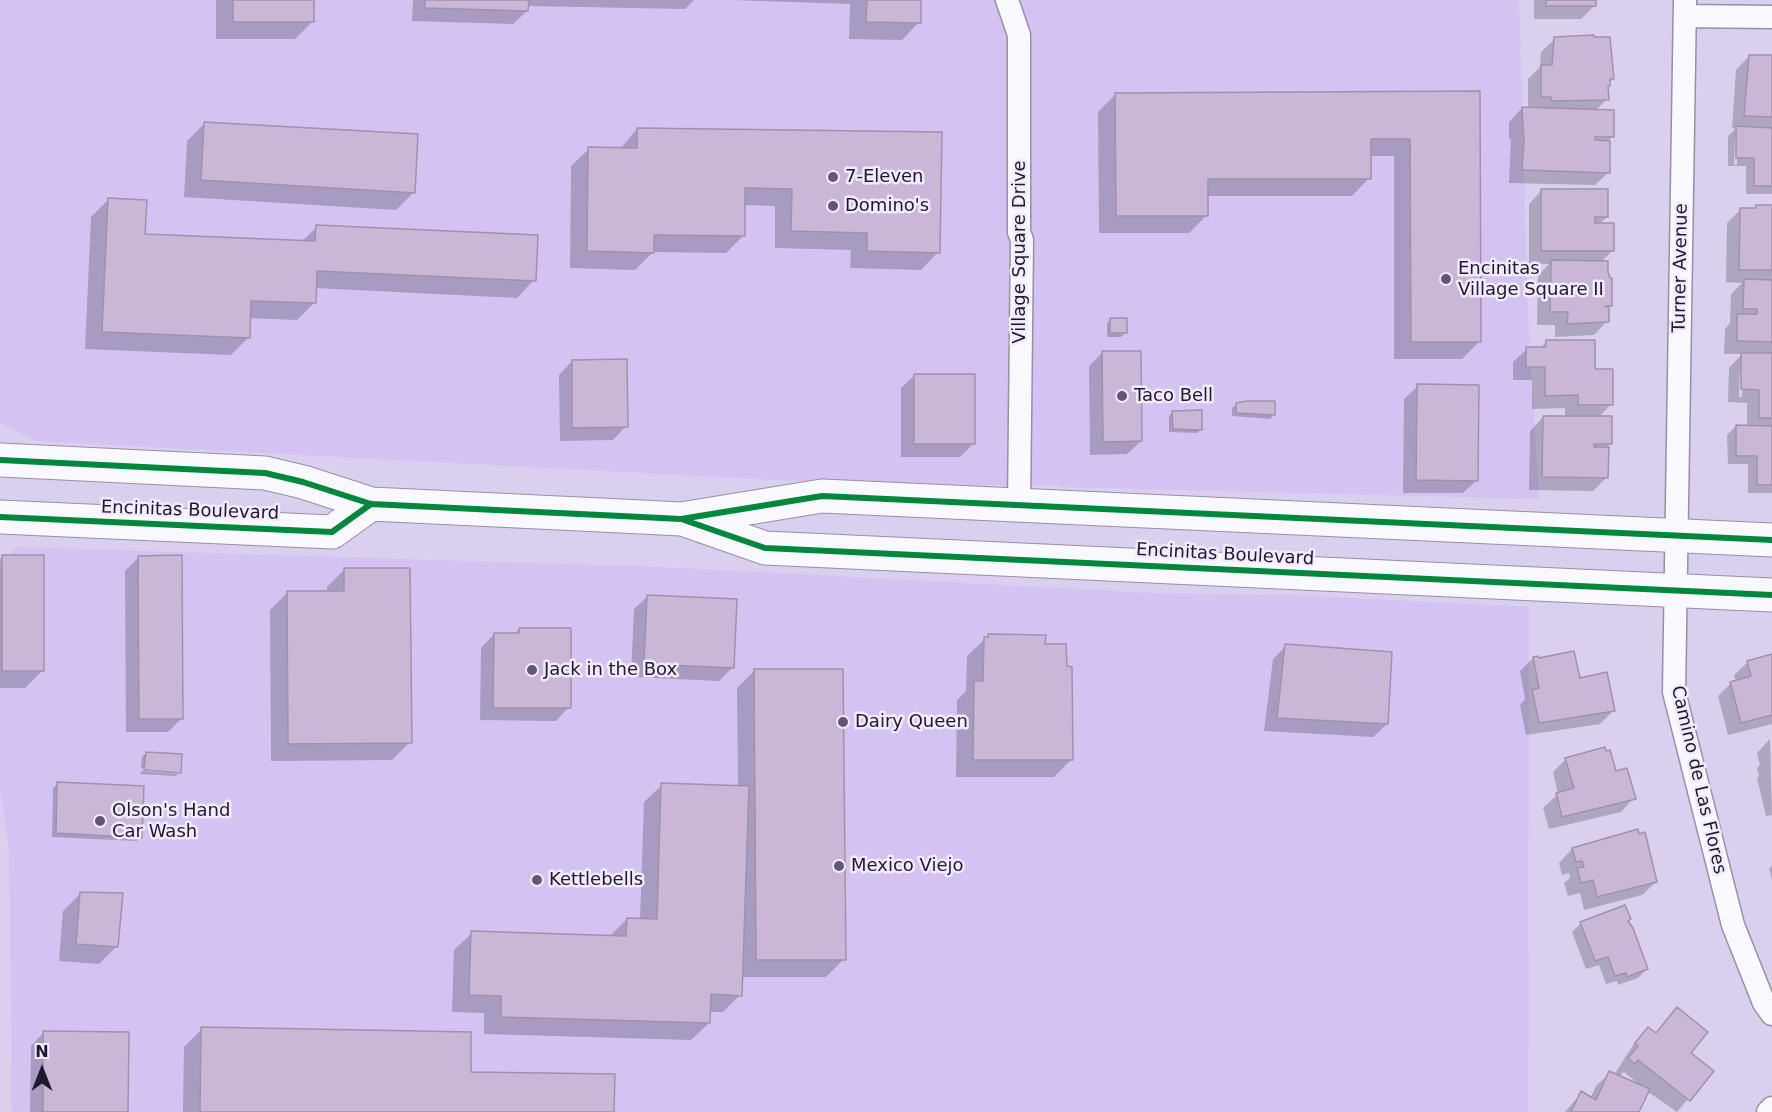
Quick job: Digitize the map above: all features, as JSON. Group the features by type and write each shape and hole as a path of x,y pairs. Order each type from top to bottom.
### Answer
{"main road":[{"name":"Encinitas Boulevard","path":"0,460 265,473 303,482 371,504 681,519 822,496 1772,540"},
{"name":"Encinitas Boulevard","path":"0,517 332,532 371,504"},
{"name":"Encinitas Boulevard","path":"681,519 765,548 1772,595"}],"street":[{"name":"Village Square Drive","path":"1007,0 1019,35 1019,232 1022,240 1019,505"},
{"path":"1685,8 1772,17"},
{"name":"Turner Avenue","path":"1677,536 1685,8"},
{"name":"Camino de Las Flores","path":"1677,536 1674,692 1733,925 1764,1003 1772,1014"},
{"path":"1768,1112 1772,1108"}],"shaded area":[{"path":"0,0 1519,0 1528,315 1539,499 1059,487 1059,485 872,485 36,441 0,423"},
{"path":"17,547 661,567 1153,593 1292,595 1529,607 1528,1112 12,1112 9,852 0,785 0,564"}],"building":[{"path":"233,0 314,0 314,22 233,22"},
{"path":"425,0 529,0 528,11 425,8"},
{"path":"867,0 921,0 921,23 866,22"},
{"path":"1546,0 1596,0 1596,6 1546,6"},
{"path":"1594,35 1594,37 1610,37 1614,79 1610,79 1610,86 1608,86 1609,100 1551,101 1551,97 1541,97 1541,65 1552,65 1554,37"},
{"path":"1749,55 1772,55 1772,117 1744,116"},
{"name":"Encinitas Village Square II","path":"1480,91 1481,342 1411,342 1410,139 1371,139 1371,179 1208,179 1208,216 1116,216 1115,93"},
{"path":"1522,107 1614,110 1614,137 1595,137 1595,140 1610,141 1610,173 1522,170 1524,141"},
{"path":"204,122 418,134 415,193 201,180"},
{"path":"1736,126 1772,128 1772,186 1754,186 1754,158 1736,158"},
{"path":"637,128 942,132 940,253 867,251 867,233 791,231 792,189 745,188 745,236 654,235 654,253 587,251 588,147 637,148"},
{"path":"1541,189 1608,189 1608,217 1595,217 1595,223 1614,223 1614,251 1541,251"},
{"path":"108,198 147,200 145,234 315,241 316,225 538,235 536,281 317,271 316,303 251,301 250,338 102,332"},
{"path":"1756,205 1772,205 1772,270 1739,270 1740,208 1756,208"},
{"path":"1551,260 1608,261 1608,272 1612,278 1612,306 1605,306 1609,308 1609,322 1567,324 1568,312 1550,312"},
{"path":"1744,279 1772,280 1772,342 1737,341 1737,314 1757,314 1757,309 1743,309"},
{"path":"1110,318 1127,318 1127,333 1110,333"},
{"path":"1546,340 1595,340 1595,369 1613,369 1613,405 1578,405 1578,395 1545,396 1545,367 1526,367 1526,347 1546,347"},
{"name":"Taco Bell","path":"1102,351 1141,351 1142,441 1103,442"},
{"path":"1741,353 1772,353 1772,418 1759,418 1759,390 1741,389"},
{"path":"627,359 628,427 572,428 572,360"},
{"path":"914,374 975,374 975,444 914,444"},
{"path":"1417,384 1479,385 1478,481 1416,480"},
{"path":"1275,401 1275,415 1236,413 1236,403"},
{"path":"1202,410 1202,430 1173,429 1172,411"},
{"path":"1543,416 1612,416 1612,444 1594,444 1594,447 1609,447 1608,478 1542,477"},
{"path":"1736,425 1772,426 1772,485 1757,485 1757,456 1736,456"},
{"path":"2,555 44,555 44,671 2,671"},
{"path":"182,555 183,719 139,719 138,556"},
{"path":"344,568 410,568 412,743 288,744 287,591 344,591"},
{"path":"647,595 737,599 734,668 644,664"},
{"name":"Jack in the Box","path":"519,628 571,628 571,708 493,708 494,633 519,633"},
{"path":"988,634 1046,635 1045,644 1066,644 1067,666 1072,667 1073,760 973,760 974,681 983,681 984,637 988,637"},
{"path":"1285,644 1392,652 1388,724 1277,718"},
{"path":"1574,651 1580,678 1607,672 1615,711 1539,723 1532,690 1539,688 1533,657 1538,656 1539,658"},
{"path":"1772,654 1772,715 1741,723 1730,682 1751,676 1747,661"},
{"path":"754,669 843,669 846,960 756,960"},
{"path":"1605,747 1606,751 1610,750 1616,771 1627,768 1636,799 1562,817 1556,793 1574,788 1565,758"},
{"path":"146,752 182,754 181,773 144,770"},
{"name":"Olson's Hand Car Wash","path":"57,782 144,786 142,838 56,833"},
{"path":"661,783 749,786 742,996 711,994 710,1023 501,1017 501,996 469,995 471,931 626,936 627,918 657,919"},
{"path":"1638,829 1639,834 1645,832 1657,882 1597,897 1593,880 1581,883 1577,868 1584,867 1582,861 1576,862 1572,848"},
{"path":"80,892 123,893 118,947 76,944"},
{"path":"1625,905 1631,919 1628,921 1633,928 1648,969 1627,977 1626,973 1615,976 1608,957 1595,961 1580,922"},
{"path":"1677,1007 1708,1032 1691,1053 1714,1071 1690,1101 1638,1060 1635,1064 1628,1058 1638,1046 1635,1043 1648,1027 1656,1033"},
{"path":"201,1027 471,1032 471,1072 615,1074 614,1112 200,1112"},
{"path":"43,1031 129,1032 128,1112 43,1112"},
{"path":"1609,1071 1650,1089 1639,1112 1571,1112 1581,1091 1596,1100"}],"cycle path":[{"path":"0,460 265,473 303,482 371,504 681,519 822,496 1772,540"},
{"path":"0,517 332,532 371,504"},
{"path":"684,520 765,548 1772,595"}],"place":[{"name":"7-Eleven","path":"833,177"},
{"name":"Domino's","path":"833,206"},
{"name":"Encinitas Village Square II","path":"1446,279"},
{"name":"Taco Bell","path":"1122,396"},
{"name":"Jack in the Box","path":"532,670"},
{"name":"Dairy Queen","path":"843,722"},
{"name":"Olson's Hand Car Wash","path":"100,821"},
{"name":"Mexico Viejo","path":"839,866"},
{"name":"Kettlebells","path":"537,880"}]}
